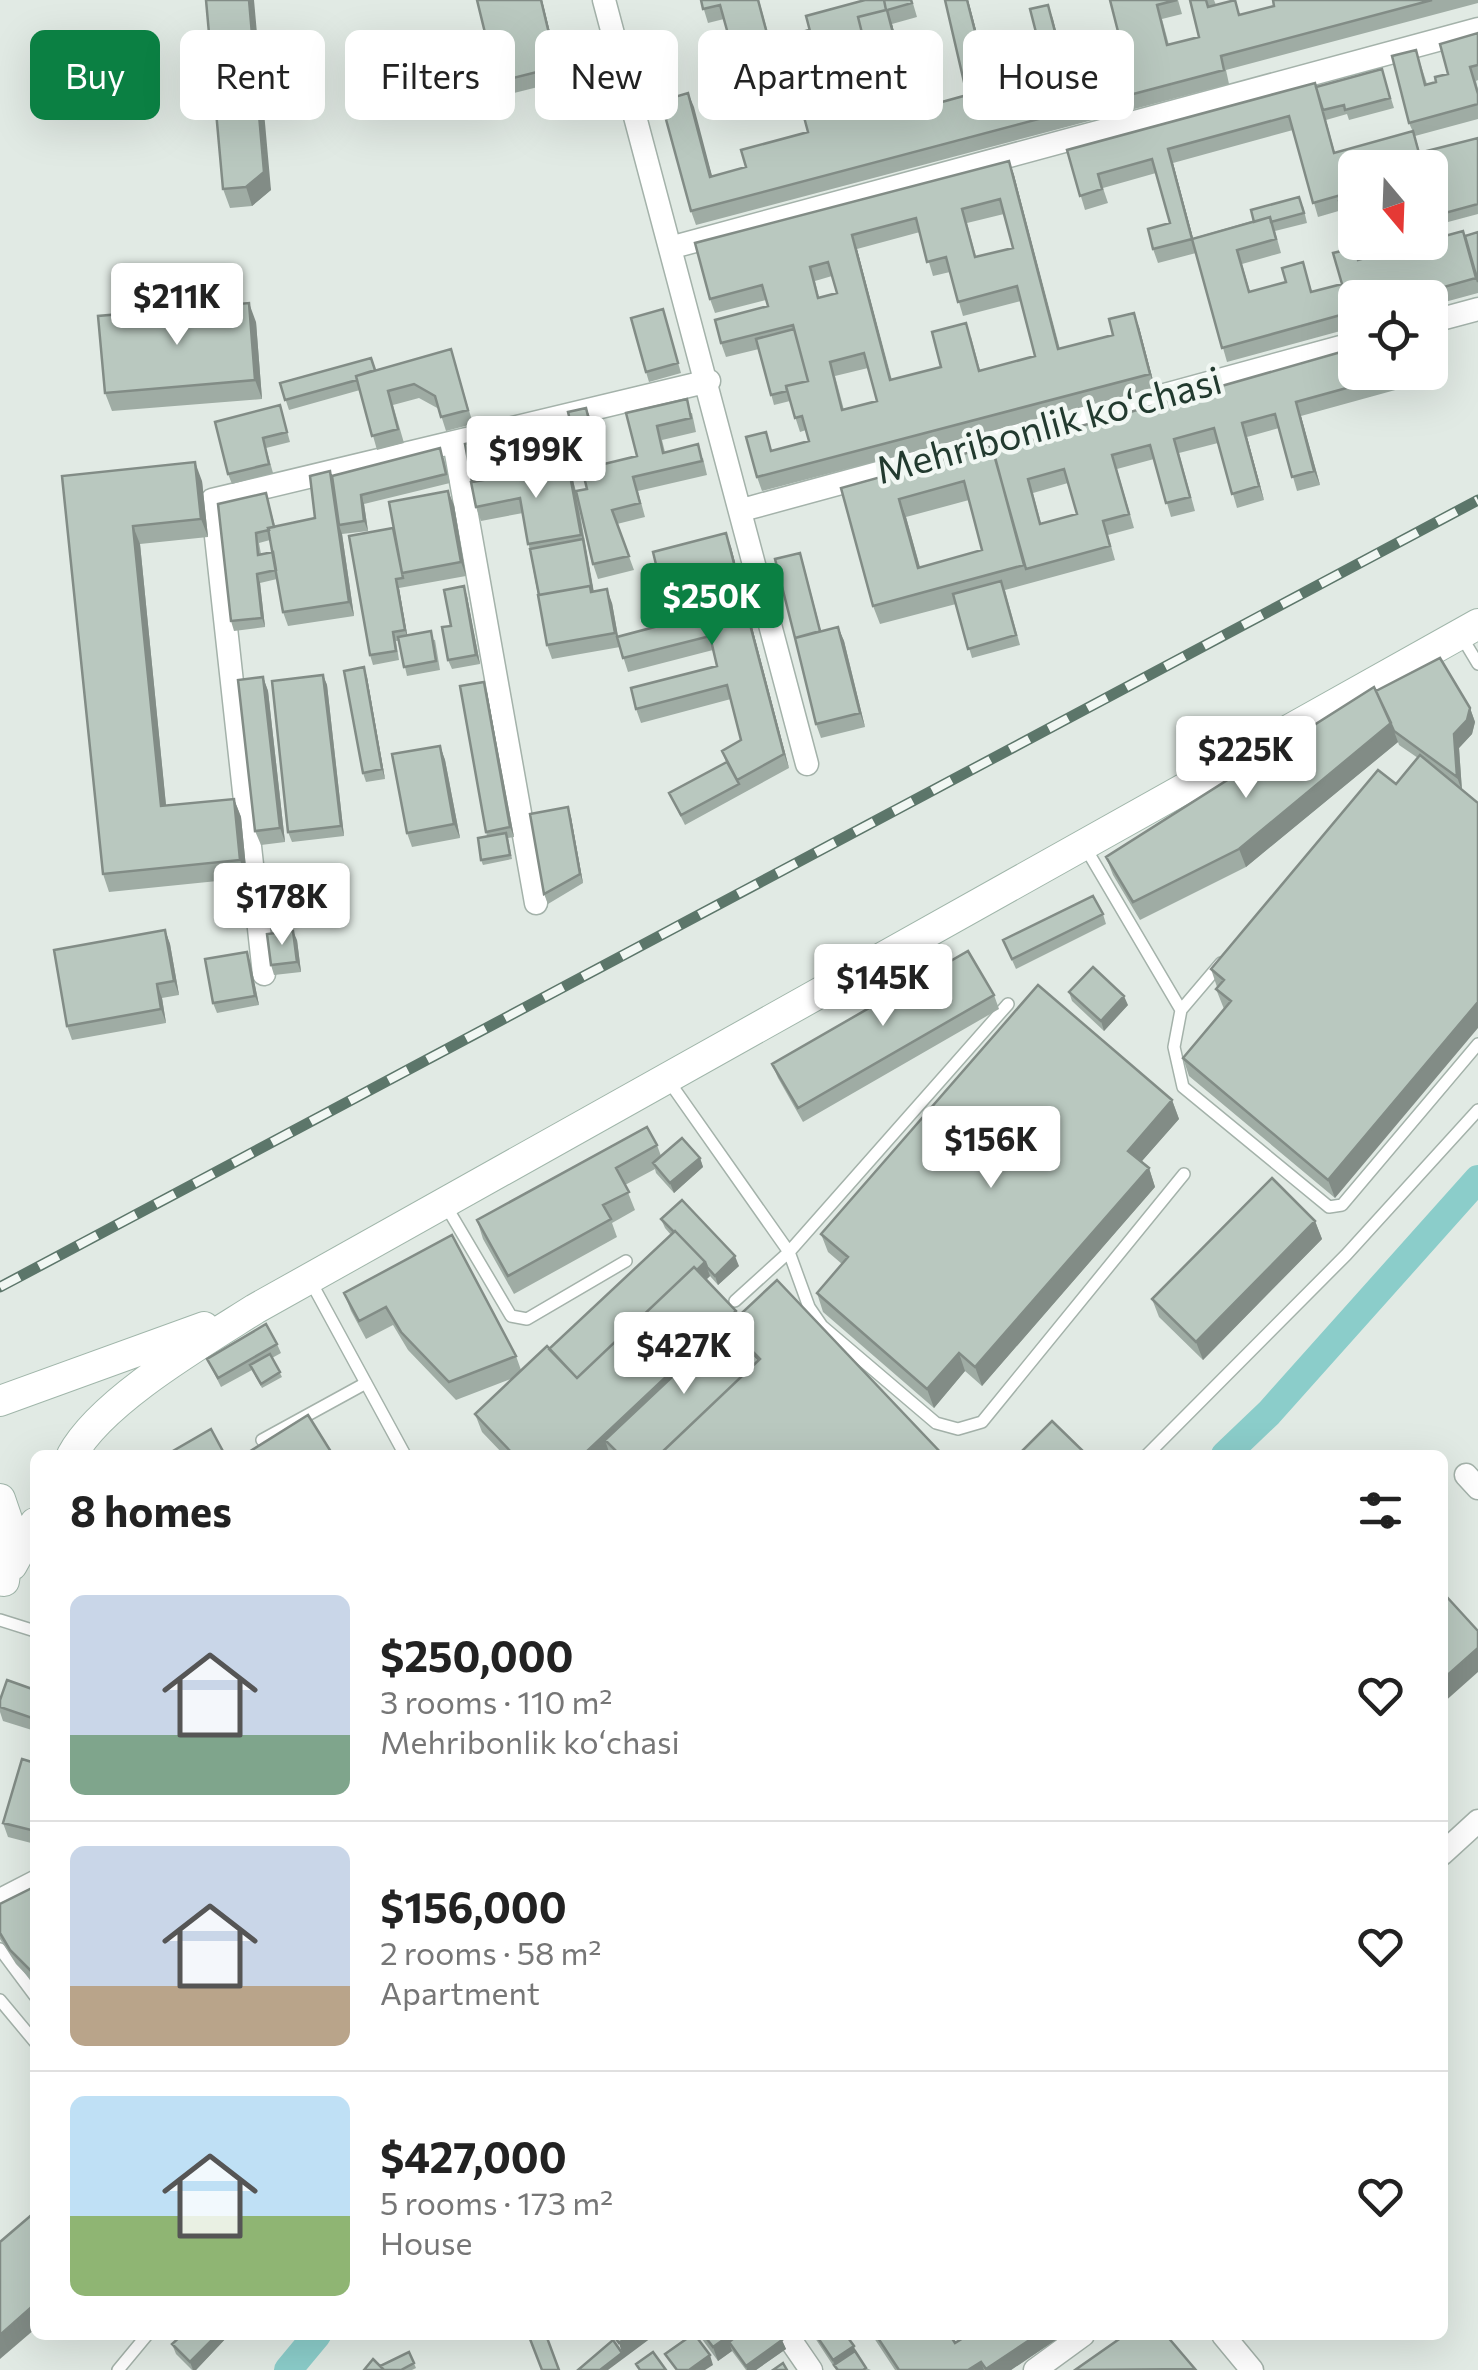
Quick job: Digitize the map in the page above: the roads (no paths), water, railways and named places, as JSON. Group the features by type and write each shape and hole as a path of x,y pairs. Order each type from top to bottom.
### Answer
{"main road":[{"path":"74,1450 80,1438 166,1366 255,1308 1469,629"},
{"path":"0,1401 255,1308"},
{"path":"0,1499 10,1531 2,1585"},
{"path":"2,1585 30,1532"}],"street":[{"path":"604,0 674,247 807,764"},
{"path":"674,247 1478,29"},
{"path":"1448,317 1478,309"},
{"name":"Mehribonlik koʻchasi","path":"742,510 1338,348"},
{"path":"264,974 212,500 709,381"},
{"path":"454,442 536,903"},
{"path":"1448,1848 1478,1821"},
{"path":"0,1900 30,1885"},
{"path":"791,2340 812,2370"},
{"path":"1035,2370 1077,2340"},
{"path":"1227,2340 1252,2370"}],"lane":[{"path":"1469,629 1478,664"},
{"path":"1082,843 1181,1010"},
{"path":"1230,952 1181,1010 1174,1047 1183,1087 1329,1208 1342,1205 1478,1044"},
{"path":"735,1301 789,1252 1008,1004"},
{"path":"666,1076 789,1252 809,1308 822,1326 936,1423 958,1428 982,1422 1184,1174"},
{"path":"1152,1450 1346,1255 1478,1110"},
{"path":"444,1202 517,1320 626,1261"},
{"path":"309,1278 403,1450"},
{"path":"262,1440 366,1383"},
{"path":"0,1620 30,1629"},
{"path":"0,1949 30,1989"},
{"path":"0,2000 30,2036"},
{"path":"118,2370 143,2340"}],"waterway":[{"path":"1230,1450 1269,1413 1478,1179"},
{"path":"288,2370 313,2340"}],"railway":[{"path":"0,1287 1478,500"}]}
